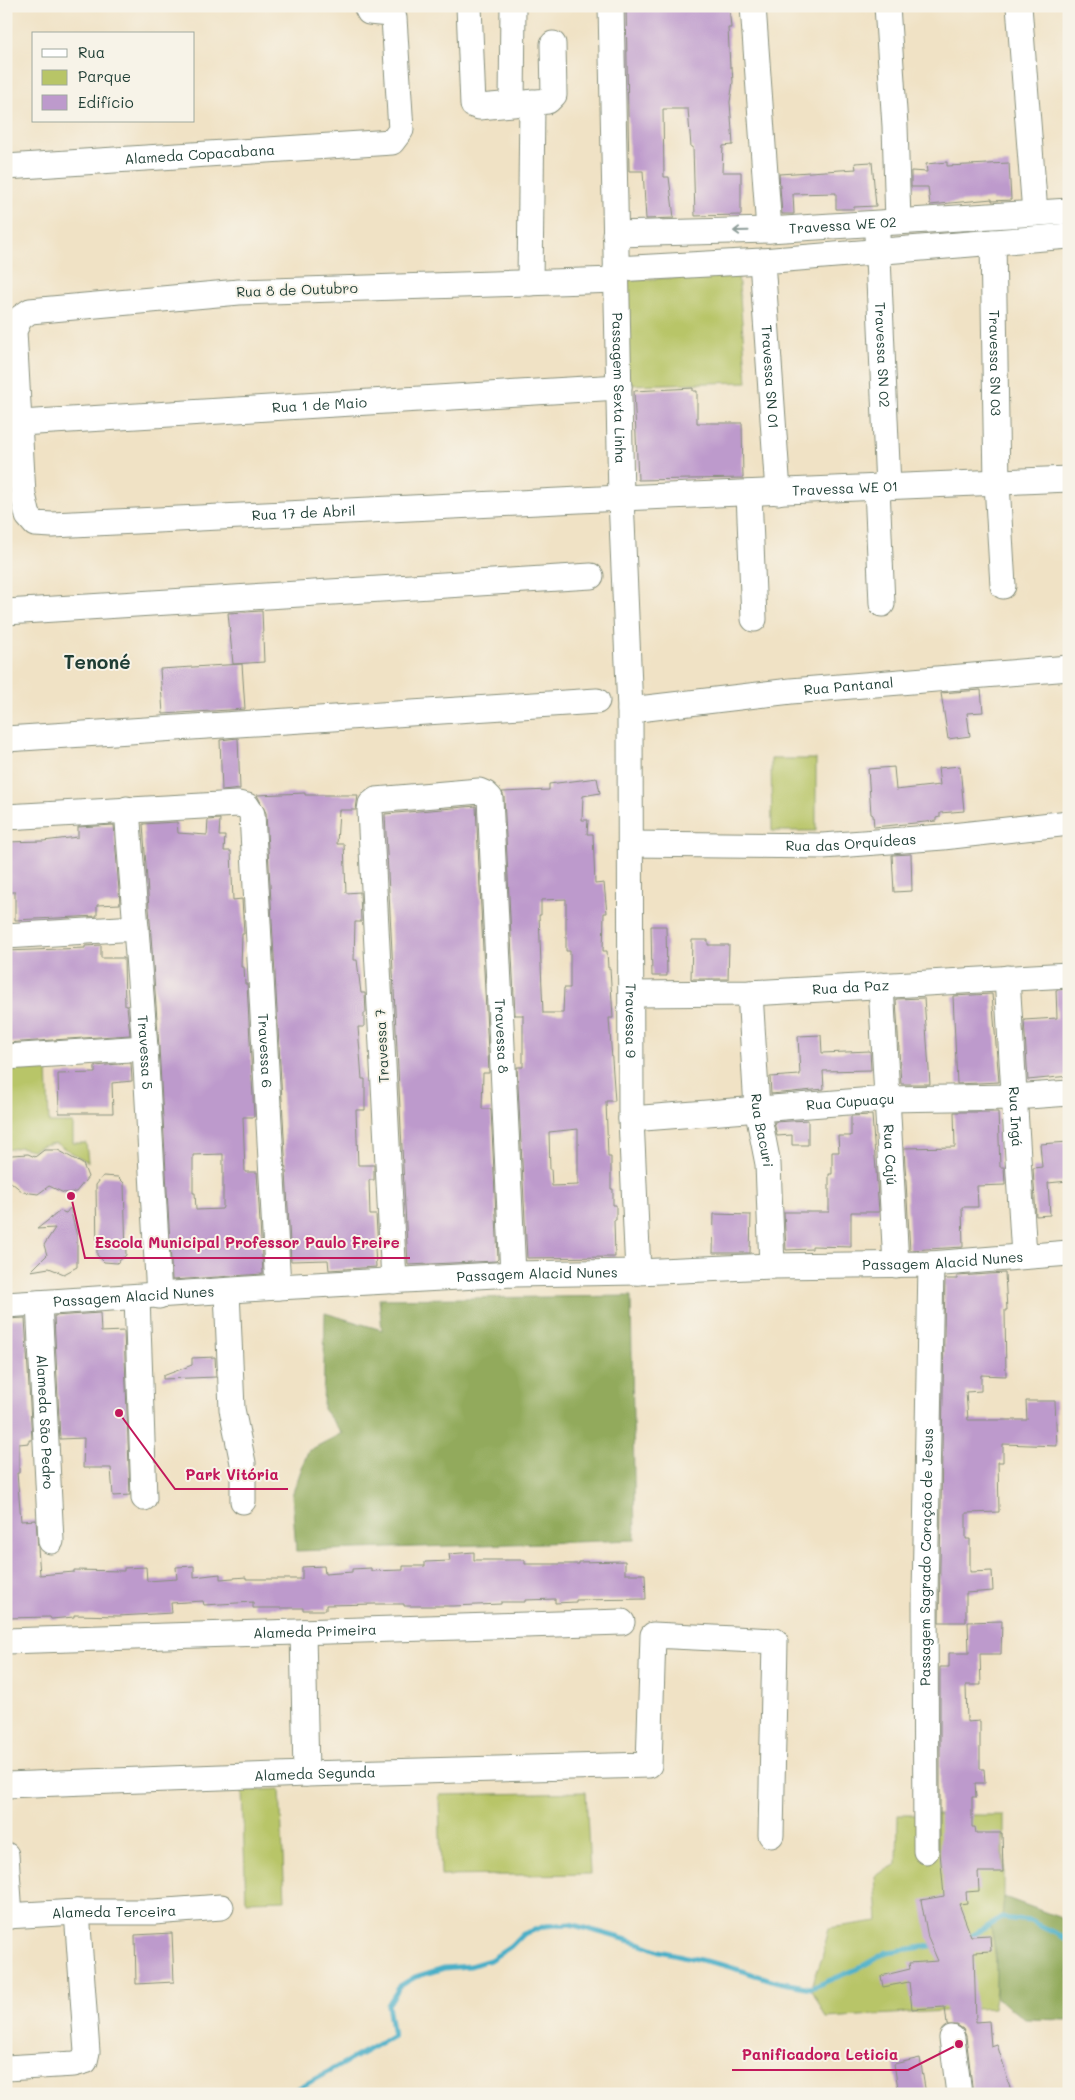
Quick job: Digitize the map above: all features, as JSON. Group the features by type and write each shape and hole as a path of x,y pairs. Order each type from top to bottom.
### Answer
{"street":[{"name":"Alameda Copacabana","path":"6,167 392,142 401,130 394,18 390,14 369,12 366,6"},
{"path":"469,6 473,105 548,101 554,95 553,44"},
{"path":"513,6 522,102 530,283"},
{"name":"Passagem Sexta Linha","path":"611,6 621,498 630,710 630,770"},
{"path":"753,6 769,230"},
{"name":"Travessa SN 02","path":"882,604 878,251 887,222 896,126 887,6"},
{"path":"1019,6 1035,213"},
{"name":"Travessa WE 02","path":"615,234 769,230 1069,211"},
{"name":"Travessa WE 02","path":"616,274 1069,236"},
{"name":"Travessa SN 03","path":"993,242 997,483 1003,586"},
{"name":"Travessa SN 01","path":"762,261 778,492"},
{"name":"Rua 8 de Outubro","path":"15,495 20,423 11,357 14,331 20,318 30,311 239,292 530,283 616,274"},
{"name":"Rua 1 de Maio","path":"20,423 619,387"},
{"name":"Travessa WE 01","path":"621,498 1069,479"},
{"path":"749,492 754,619"},
{"name":"Rua 17 de Abril","path":"15,495 35,524 52,525 621,498"},
{"path":"6,612 591,576"},
{"name":"Rua Pantanal","path":"630,710 791,691 1069,668"},
{"path":"6,739 597,701"},
{"name":"Travessa 9","path":"630,770 631,1119 638,1272"},
{"name":"Travessa 7","path":"394,1281 371,804 376,800 479,791 490,798"},
{"name":"Travessa 8","path":"490,798 513,1274"},
{"name":"Travessa 6","path":"127,809 238,804 247,806 252,814 278,1287"},
{"path":"6,817 127,809"},
{"name":"Travessa 5","path":"127,809 145,1048 148,1297 144,1498"},
{"name":"Rua das Orquídeas","path":"631,844 823,846 943,837 1069,823"},
{"path":"6,936 136,928"},
{"name":"Rua da Paz","path":"632,994 750,992 1069,975"},
{"name":"Rua Ingá","path":"1007,978 1024,1256"},
{"name":"Rua Cajú","path":"881,985 896,1265"},
{"name":"Rua Bacuri","path":"750,992 757,1108 768,1164 772,1266"},
{"path":"6,1057 145,1048"},
{"name":"Rua Cupuaçu","path":"631,1119 886,1099 1014,1097 1069,1093"},
{"name":"Passagem Alacid Nunes","path":"6,1305 513,1274 638,1272 772,1266 931,1264 1069,1253"},
{"name":"Passagem Sagrado Coração de Jesus","path":"926,1851 925,1596 931,1264"},
{"path":"227,1291 232,1409 243,1463 243,1501"},
{"name":"Alameda São Pedro","path":"39,1303 50,1541"},
{"name":"Alameda Primeira","path":"6,1641 622,1622"},
{"path":"303,1632 306,1774"},
{"name":"Alameda Segunda","path":"6,1785 306,1774 649,1765 653,1635 775,1641 771,1835"},
{"path":"6,1855 8,1916"},
{"name":"Alameda Terceira","path":"8,1916 77,1912 154,1912 221,1907"},
{"path":"6,2068 80,2063 85,2061 87,2052 77,1912"},
{"path":"952,2038 959,2094"}],"green space":[{"path":"738,274 747,382 623,385 617,281"},
{"path":"771,759 816,759 816,831 772,831"},
{"path":"47,1065 49,1123 73,1123 73,1143 86,1143 88,1162 55,1143 43,1145 32,1150 20,1147 6,1150 6,1067"},
{"path":"631,1296 635,1540 296,1551 292,1495 308,1451 342,1433 323,1409 325,1313 382,1330 379,1299"},
{"path":"280,1789 285,1900 246,1901 242,1791"},
{"path":"586,1792 590,1874 441,1876 439,1795"},
{"path":"898,1815 1004,1815 1004,1897 1002,1918 991,1927 996,1968 993,2008 826,2018 811,1988 822,1958 829,1928 878,1921 875,1876 897,1864"},
{"path":"1004,1897 1069,1921 1069,2020 1024,2019 996,1997 996,1954 991,1927 1002,1918"}],"building":[{"path":"626,6 729,6 731,28 728,28 730,67 732,67 733,82 730,102 733,145 723,146 722,172 741,172 741,215 695,216 693,147 691,147 688,109 663,109 664,177 669,177 674,218 646,219 643,171 629,171"},
{"path":"872,162 876,206 836,209 836,193 793,194 794,214 782,214 779,174 856,169 855,163"},
{"path":"947,162 947,166 1009,163 1011,200 992,201 992,199 930,205 928,187 911,187 911,171 927,172 926,164"},
{"path":"693,388 693,391 697,391 697,423 742,423 743,478 638,480 634,391"},
{"path":"262,611 264,662 233,664 228,613"},
{"path":"242,664 245,709 163,714 160,669"},
{"path":"981,690 983,712 967,713 970,736 948,739 941,693"},
{"path":"238,738 240,789 222,791 220,740"},
{"path":"960,766 964,811 940,813 940,817 936,818 936,821 874,827 873,815 871,814 868,769 894,767 896,790 940,785 938,768"},
{"path":"597,778 600,793 583,796 582,820 588,820 587,834 593,834 595,884 604,883 607,913 604,913 603,951 607,951 608,968 610,968 613,1018 609,1018 615,1101 606,1101 608,1157 611,1157 611,1189 613,1189 613,1205 616,1205 616,1220 614,1220 615,1257 527,1258 517,1067 523,1067 523,1015 515,1015 504,797 502,792 549,790 549,784","holes":["566,899 566,951 570,951 570,988 564,988 563,1013 543,1013 539,915 541,915 541,900","578,1129 578,1185 552,1186 549,1132"]},
{"path":"305,793 305,795 358,795 356,810 339,810 337,844 344,844 346,893 360,892 361,922 355,922 354,960 357,960 361,993 365,993 366,1013 364,1013 364,1027 358,1027 362,1079 365,1079 365,1110 356,1110 358,1165 374,1165 374,1180 369,1180 370,1215 376,1215 378,1248 375,1248 376,1267 329,1270 328,1260 291,1261 266,813 257,795"},
{"path":"476,806 489,1073 483,1073 482,1109 491,1109 498,1259 496,1261 408,1265 385,814"},
{"path":"220,819 219,836 225,836 224,851 231,851 233,900 242,899 244,934 242,934 241,967 244,967 245,984 247,984 254,1117 243,1117 245,1172 257,1172 263,1274 172,1280 159,1047 143,824 177,822 178,833 207,835 208,820","holes":["223,1154 222,1209 196,1210 195,1193 193,1193 193,1155"]},
{"path":"114,825 120,904 97,905 97,916 15,920 15,892 6,892 6,842 43,841 78,837 78,827"},
{"path":"911,854 912,891 894,892 892,855"},
{"path":"651,926 666,926 667,976 652,976"},
{"path":"692,940 708,940 708,945 729,945 728,979 691,979"},
{"path":"101,945 101,958 124,958 125,1006 127,1006 130,1035 6,1043 6,951 85,948 85,946"},
{"path":"1069,989 1069,1076 1028,1080 1024,1020 1057,1018 1056,990"},
{"path":"992,994 999,1082 957,1084 953,996"},
{"path":"924,998 930,1084 901,1084 896,999"},
{"path":"821,1035 822,1053 870,1051 871,1070 823,1071 824,1089 771,1094 770,1077 800,1075 798,1036"},
{"path":"131,1063 132,1081 112,1083 113,1113 59,1113 58,1074 95,1073 95,1066"},
{"path":"954,1112 998,1112 1000,1167 1004,1167 1005,1185 977,1186 978,1207 962,1207 963,1247 910,1250 904,1148 955,1147"},
{"path":"872,1115 879,1212 851,1212 851,1247 812,1246 812,1249 786,1250 784,1212 829,1212 829,1174 832,1174 832,1152 839,1152 838,1136 851,1136 851,1116"},
{"path":"808,1120 808,1145 792,1145 792,1135 777,1136 774,1122"},
{"path":"1069,1142 1068,1181 1048,1183 1050,1215 1036,1216 1033,1168 1042,1167 1040,1144"},
{"path":"44,1150 58,1150 83,1164 88,1177 76,1192 64,1193 49,1186 38,1194 23,1192 6,1178 6,1160 12,1155 28,1154 35,1157"},
{"path":"103,1176 118,1177 124,1183 126,1255 117,1263 104,1262 97,1255 96,1185"},
{"path":"70,1208 77,1236 77,1267 64,1274 49,1268 31,1271 47,1255 44,1245 55,1228 37,1229 60,1211 66,1213"},
{"path":"714,1214 751,1215 750,1253 713,1253"},
{"path":"1005,1273 1007,1310 1005,1310 1006,1376 981,1375 981,1391 966,1392 968,1420 1027,1420 1026,1401 1055,1401 1057,1446 1003,1444 1003,1462 998,1462 999,1512 966,1513 966,1539 970,1539 970,1572 992,1571 993,1591 966,1593 966,1622 939,1622 945,1279 957,1279 957,1276"},
{"path":"100,1313 101,1332 124,1331 130,1495 113,1496 111,1468 83,1468 84,1438 60,1439 54,1316"},
{"path":"25,1318 32,1440 29,1440 29,1443 19,1444 19,1473 17,1473 21,1521 36,1520 40,1575 74,1572 74,1570 124,1571 124,1568 146,1567 147,1581 177,1579 176,1567 194,1566 194,1577 220,1574 220,1579 246,1577 246,1579 302,1579 302,1567 324,1566 325,1574 352,1572 352,1569 371,1568 371,1571 403,1570 403,1566 425,1566 425,1562 450,1561 449,1554 474,1552 474,1560 525,1560 525,1564 579,1564 579,1562 625,1561 625,1574 645,1574 646,1599 576,1600 576,1602 555,1603 555,1599 525,1600 525,1602 501,1602 501,1604 453,1606 404,1606 404,1604 326,1605 326,1610 253,1608 253,1602 204,1605 203,1601 171,1603 172,1613 119,1616 74,1615 74,1617 51,1619 50,1617 6,1618 6,1319"},
{"path":"215,1357 216,1377 163,1379 163,1376 192,1365 192,1358"},
{"path":"1002,1621 1001,1654 980,1654 981,1685 966,1685 967,1722 980,1721 980,1769 984,1769 985,1783 975,1783 976,1797 972,1797 972,1827 975,1827 976,1833 1002,1833 1003,1872 978,1872 979,1891 966,1892 967,1903 959,1904 971,1936 990,1935 991,1951 974,1952 976,2022 989,2021 991,2046 997,2044 1012,2094 973,2094 966,2036 963,2029 957,2025 947,2025 945,2007 912,2009 909,1982 883,1987 881,1976 910,1969 909,1963 938,1961 928,1938 921,1900 944,1896 940,1852 940,1667 949,1667 949,1653 969,1653 968,1622"},
{"path":"172,1933 174,1982 136,1984 135,1935"},
{"path":"920,2058 926,2094 899,2094 894,2064"}],"waterway":[{"path":"968,1938 1002,1918 1030,1921 1069,1940"},
{"path":"288,2094 393,2036 388,2005 400,1986 415,1977 444,1968 470,1966 490,1960 510,1947 523,1934 545,1926 570,1924 642,1944 660,1951 723,1965 778,1982 811,1988 859,1968 887,1952 938,1945"}],"place":[{"name":"Escola Municipal Professor Paulo Freire","path":"71,1196"},
{"name":"Park Vitória","path":"119,1413"},
{"name":"Panificadora Leticia","path":"959,2044"}],"district":[{"name":"Tenoné","path":"97,662"}]}
